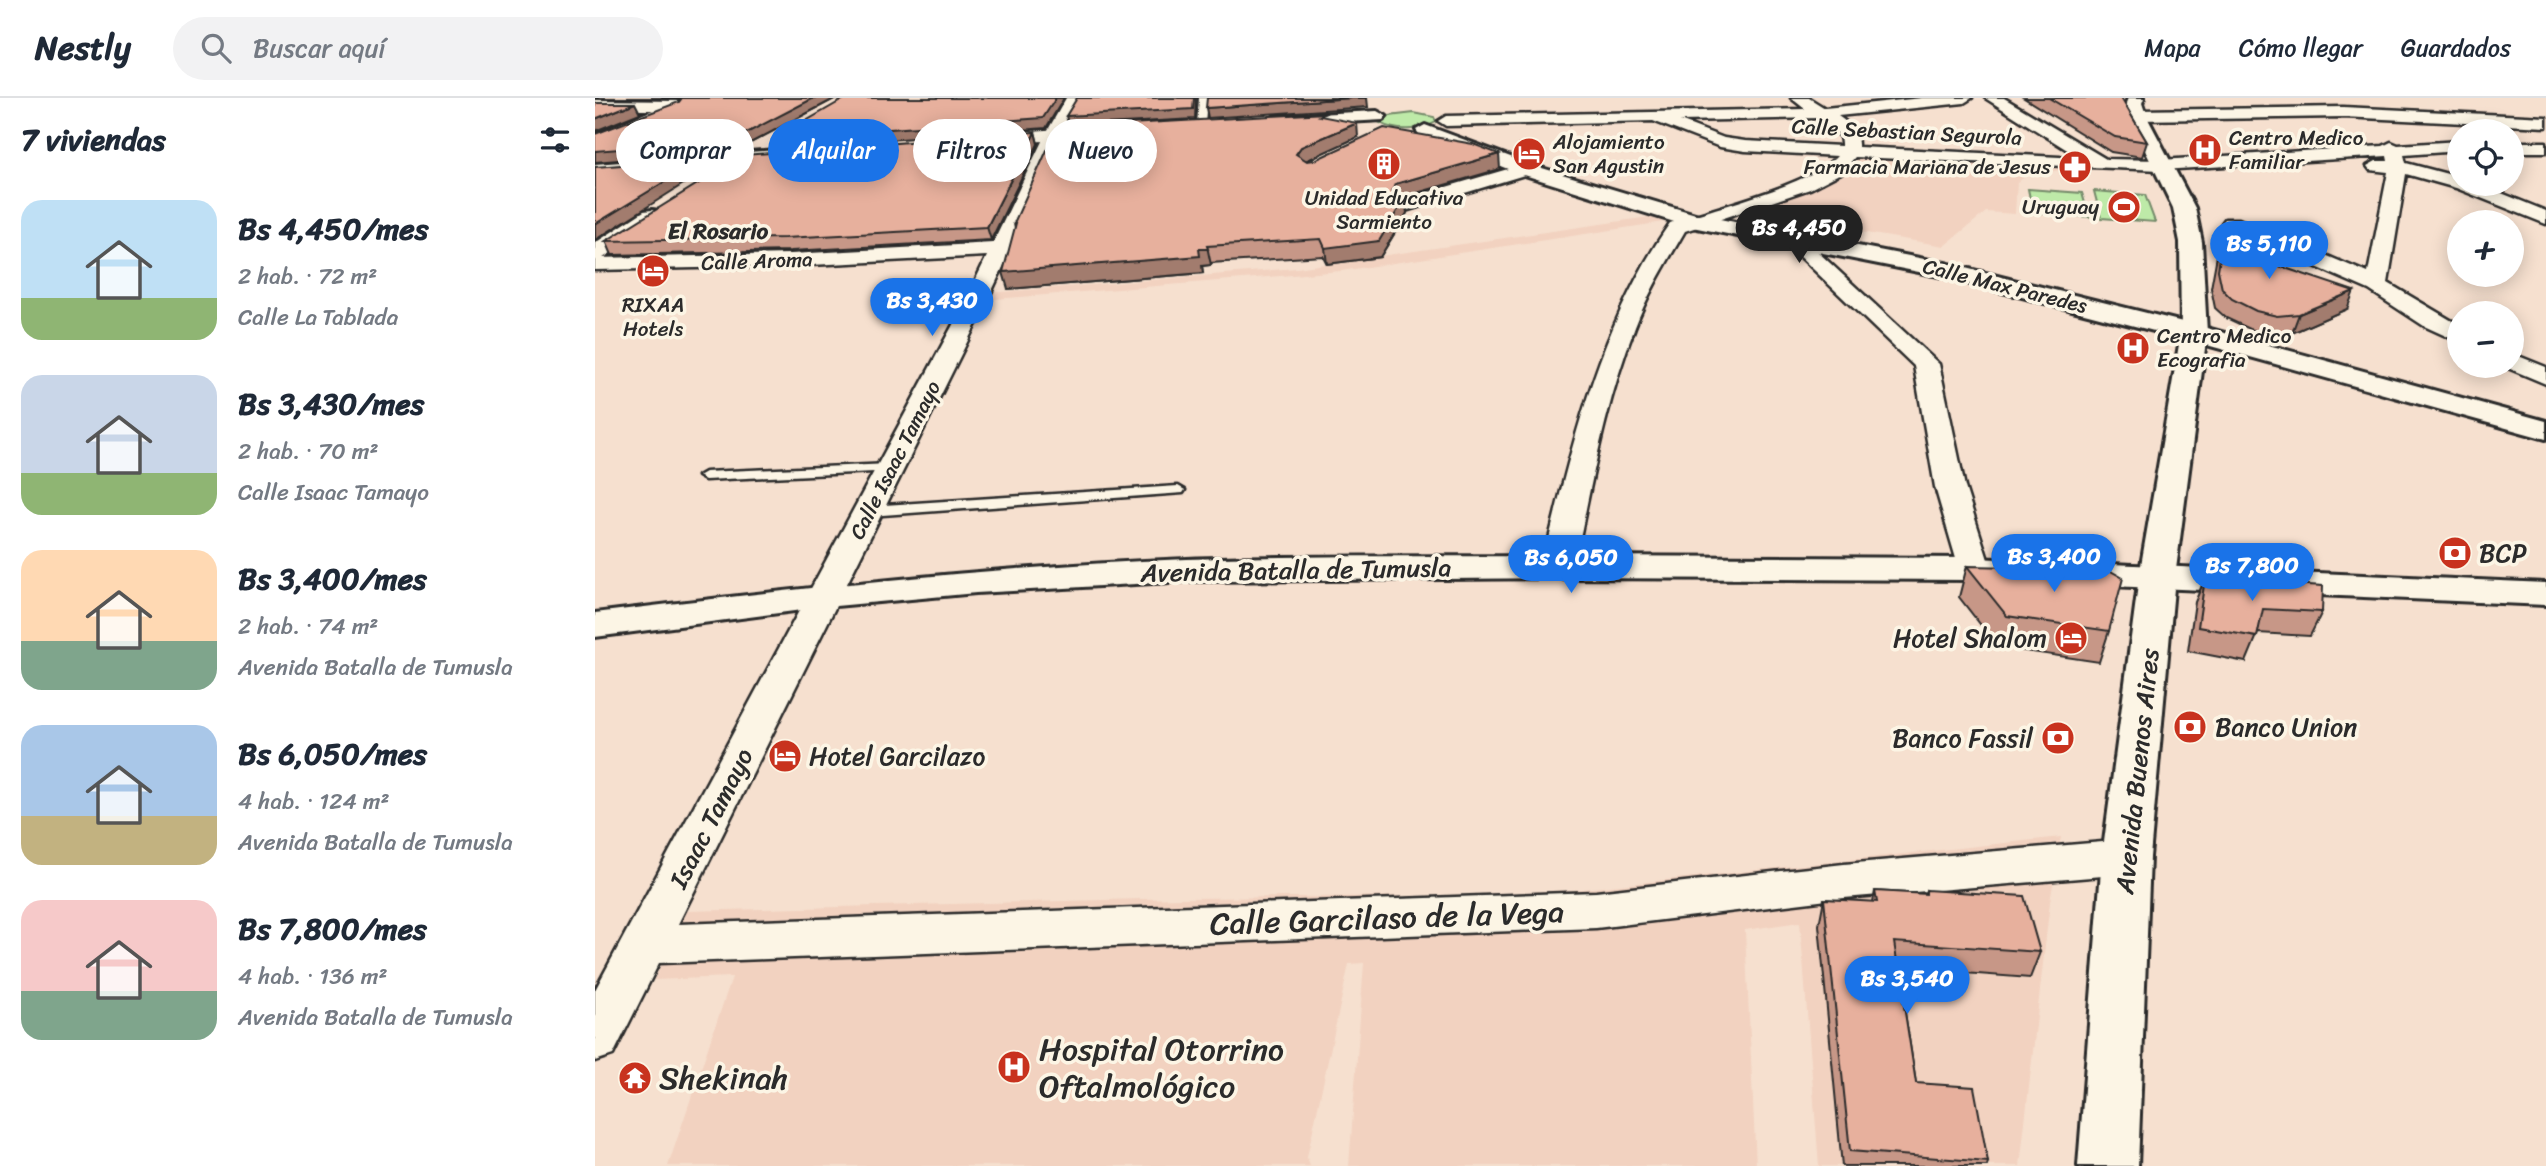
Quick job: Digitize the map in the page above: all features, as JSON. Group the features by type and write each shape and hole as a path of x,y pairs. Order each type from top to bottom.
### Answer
{"main road":[{"name":"Avenida Buenos Aires","path":"2108,1166 2126,857 2157,577 2194,333 2190,242 2184,208 2162,169 2136,105"},
{"path":"1257,122 1383,107"},
{"path":"1383,107 1372,120 1372,124 1396,131 1434,121"},
{"name":"Calle Max Paredes","path":"1434,121 1525,169 1695,221 1945,270 2194,333 2546,430"},
{"path":"595,170 616,168"},
{"path":"595,253 675,202"},
{"name":"Avenida Batalla de Tumusla","path":"595,625 825,596 976,582 1188,570 1558,567 1975,569 2546,594"}],"street":[{"path":"595,103 600,98"},
{"name":"Calle Isaac Tamayo","path":"1062,119 1074,98"},
{"path":"1558,567 1591,427 1618,341 1644,283 1677,227 1803,185 1835,169 1849,153 1850,139 1842,126 1826,113 1799,98"},
{"path":"1434,121 1653,109 1678,112 1826,113 1964,98"},
{"path":"1993,98 2102,164"},
{"path":"2326,98 2369,131 2396,158 2546,218"},
{"path":"1678,112 1727,99"},
{"path":"2113,100 2136,105 2546,122"},
{"path":"595,103 677,106 595,139"},
{"name":"Calle Sebastian Segurola","path":"1653,109 1731,144 1849,153 2162,169 2396,158"},
{"path":"2524,146 2546,147"},
{"path":"2396,158 2447,148"},
{"name":"Calle Isaac Tamayo","path":"825,596 1003,249 1045,153"},
{"path":"2377,285 2396,158"},
{"path":"1405,205 1525,169"},
{"path":"2232,223 2377,285 2447,329"},
{"path":"1796,242 1926,364 1950,487 1975,569"},
{"name":"Calle Aroma","path":"595,264 738,262 1003,249"},
{"path":"2524,366 2546,376"},
{"name":"Isaac Tamayo","path":"595,1039 825,596"},
{"name":"Calle Garcilaso de la Vega","path":"646,944 1596,910 1845,881 2126,857"}],"lane":[{"path":"1201,125 1203,98"},
{"path":"705,476 890,468"},
{"path":"869,511 1178,489"}],"shaded area":[{"path":"1859,157 2144,167 2145,171 2065,169 2027,176 2017,182 2015,214 1986,212 1944,246 1723,209 1775,195 1844,160"},
{"path":"1649,217 1664,222 1341,271 983,300 990,293 1297,268"},
{"path":"2061,837 2050,902 2020,1166 1819,1166 1800,922 1745,930 1756,1166 1349,1166 1364,963 1349,964 1307,1157 1310,1166 668,1166 732,977 654,980 687,911 1180,898 1436,896 1573,890"}],"green space":[{"path":"1414,113 1434,117 1436,122 1408,129 1393,128 1380,123 1389,116"},
{"path":"2028,189 2082,193 2089,217 2033,213"},
{"name":"Uruguay","path":"2094,191 2145,195 2155,222 2101,218"}],"building":[{"path":"682,98 814,98 774,119 768,119 768,122 754,129 754,119 634,119 679,102"},
{"path":"846,98 1056,98 1043,118 913,119 913,127 899,128 899,119 809,119"},
{"path":"1077,98 1194,98 1193,109 1066,116"},
{"path":"1207,98 1352,98 1206,108"},
{"path":"2049,98 2121,98 2147,142 2115,137"},
{"path":"595,103 635,103 595,119"},
{"path":"1327,113 1320,116 1357,123 1301,147 1296,154 1307,161 1315,160 1384,128 1473,144 1499,154 1395,184 1392,192 1405,198 1379,241 1325,248 1321,239 1207,246 1208,249 1199,249 1200,256 1003,272 1014,223 1045,155 1045,182 1157,182 1157,122"},
{"path":"616,126 616,149 595,151 595,134"},
{"path":"913,142 913,182 1010,182 987,227 785,238 606,241 701,182 754,182 754,154 768,153 768,182 899,182 899,143"},
{"path":"616,165 616,182 664,182 595,224 595,167"},
{"path":"2224,233 2257,237 2255,258 2354,291 2299,314 2277,316 2256,311 2232,299 2222,289 2218,270"},
{"path":"1967,566 2107,569 2123,578 2109,631 2007,616"},
{"path":"2205,578 2323,586 2322,612 2263,609 2257,637 2198,627"},
{"path":"1926,890 2024,896 2040,952 1894,942 1916,1083 1974,1087 1988,1162 1850,1151 1824,899 1877,902 1875,891 1926,894"}],"place":[{"name":"Centro Medico Familiar","path":"2205,150"},
{"name":"Alojamiento San Agustin","path":"1529,154"},
{"name":"Unidad Educativa Sarmiento","path":"1384,164"},
{"name":"Farmacia Mariana de Jesus","path":"2075,167"},
{"name":"Uruguay","path":"2124,207"},
{"name":"RIXAA Hotels","path":"653,271"},
{"name":"Centro Medico Ecografia","path":"2133,348"},
{"name":"BCP","path":"2455,553"},
{"name":"Hotel Shalom","path":"2071,638"},
{"name":"Banco Union","path":"2190,727"},
{"name":"Banco Fassil","path":"2058,738"},
{"name":"Hotel Garcilazo","path":"785,756"},
{"name":"Hospital Otorrino Oftalmológico","path":"1014,1067"},
{"name":"Shekinah","path":"635,1078"}],"district":[{"name":"El Rosario","path":"718,231"}]}
